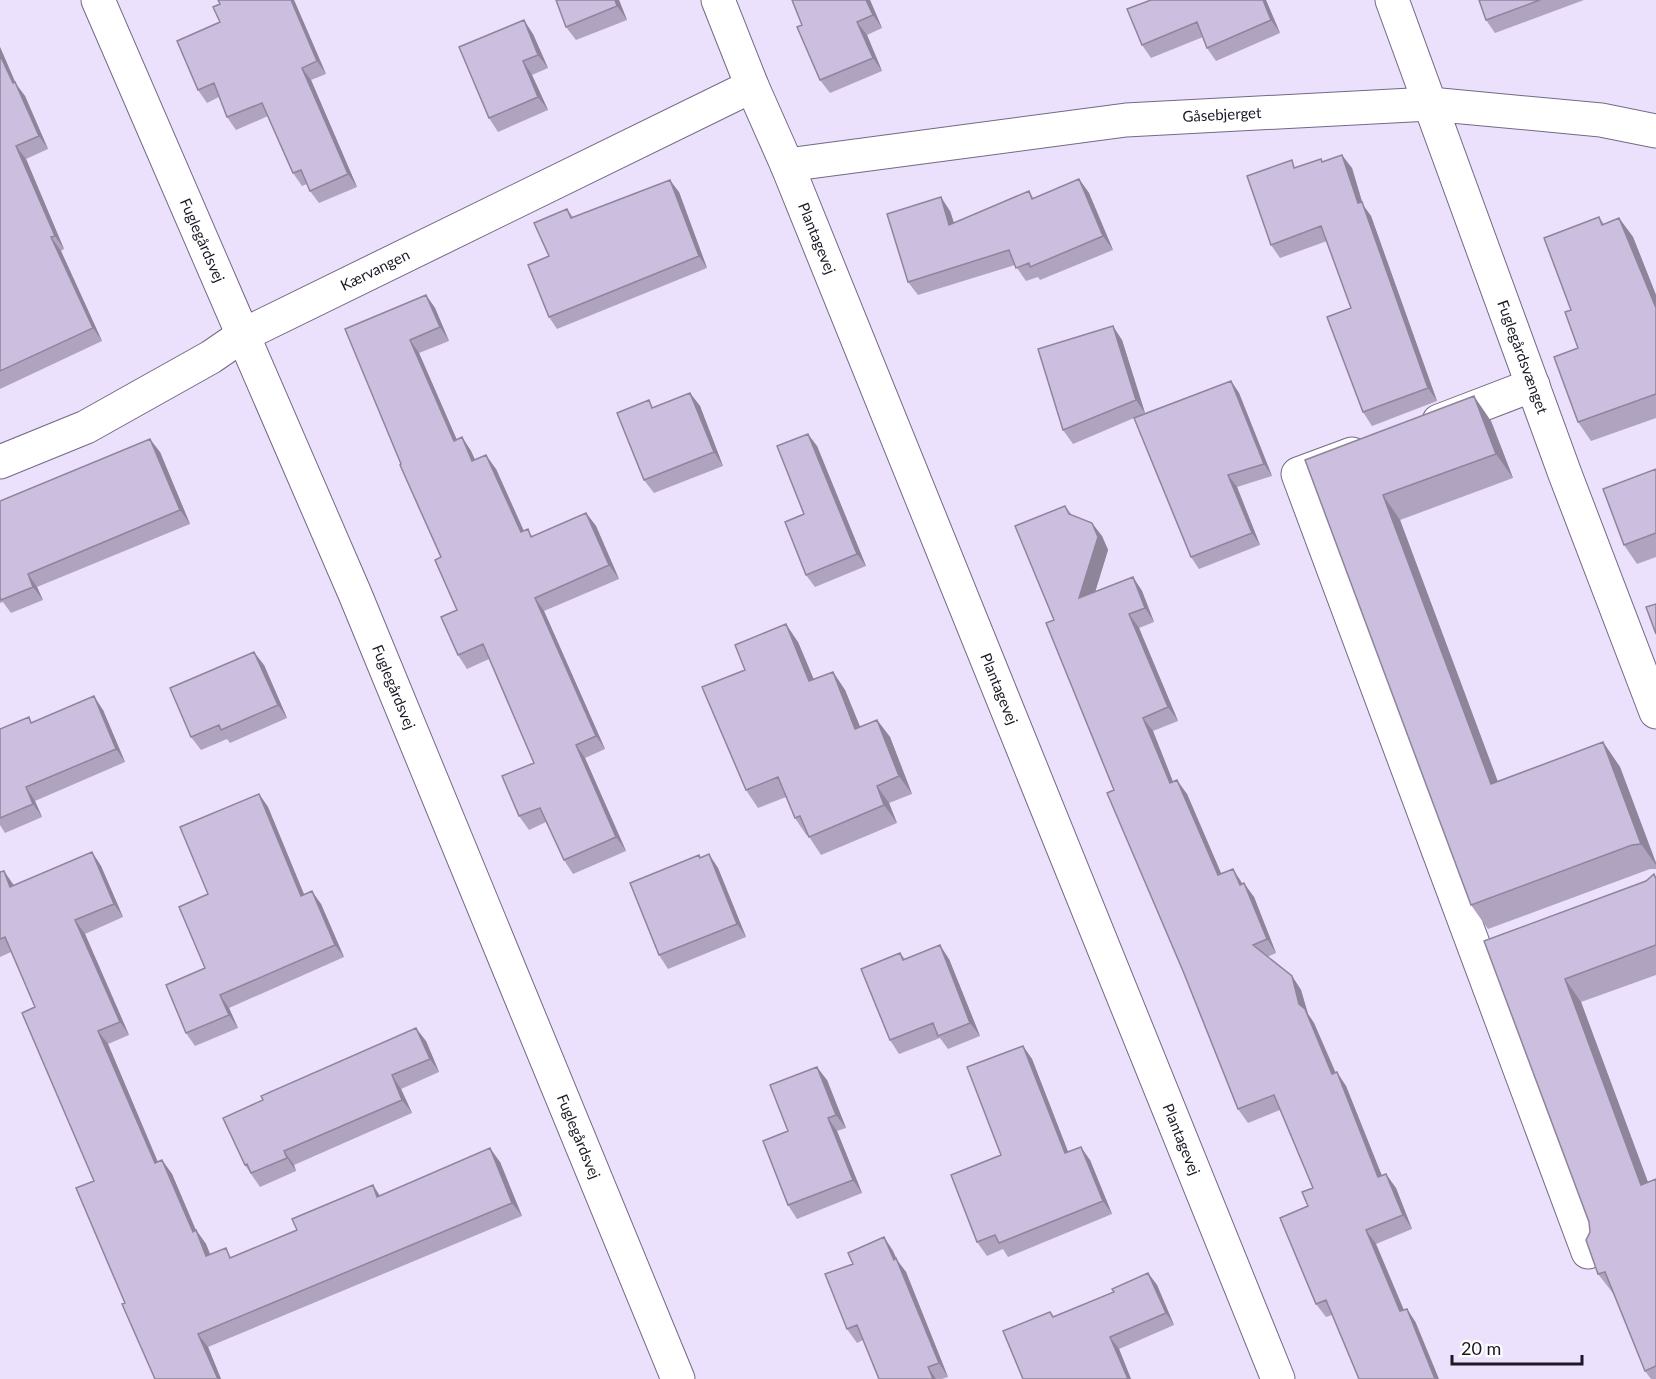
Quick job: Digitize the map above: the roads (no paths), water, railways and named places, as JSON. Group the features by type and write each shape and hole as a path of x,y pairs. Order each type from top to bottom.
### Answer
{"street":[{"name":"Fuglegårdsvej","path":"98,0 355,594 678,1379"},
{"name":"Plantagevej","path":"718,0 787,165 1278,1379"},
{"name":"Fuglegårdsvænget","path":"1392,0 1656,712"},
{"name":"Kærvangen","path":"0,462 86,427 211,357 243,335 753,86"},
{"name":"Gåsebjerget","path":"787,165 1126,120 1430,104 1602,120 1656,131"},
{"path":"1410,432 1533,385"},
{"path":"1376,445 1298,474 1488,949 1588,1252"}]}
